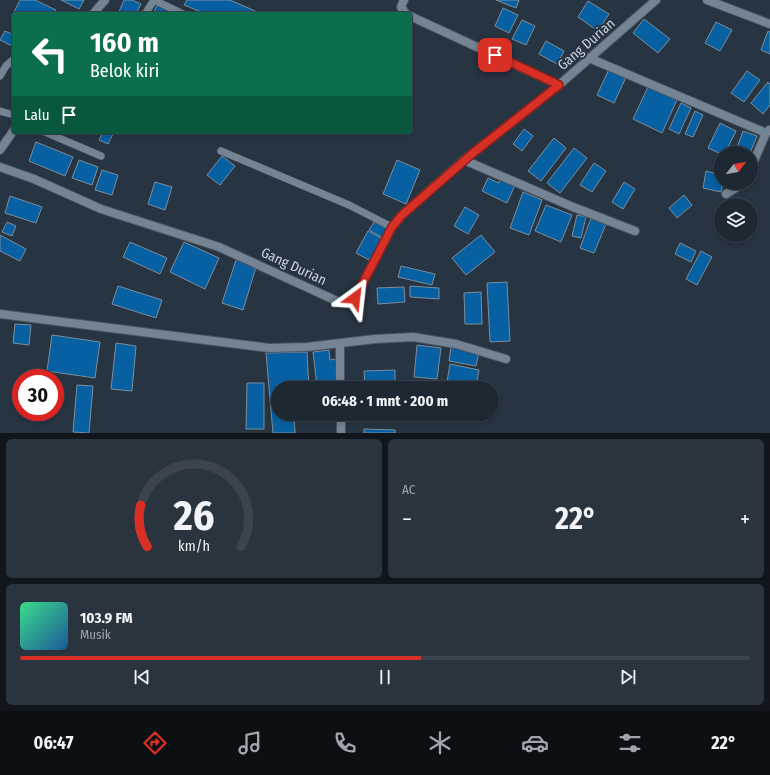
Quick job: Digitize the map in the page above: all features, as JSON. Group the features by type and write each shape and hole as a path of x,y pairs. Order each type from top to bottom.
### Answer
{"street":[{"path":"95,12 105,0"},
{"path":"404,0 401,3 401,7 405,12"},
{"name":"Gang Durian","path":"0,167 34,179 101,209 220,247 339,302 346,303 355,298 392,227 402,215 464,160 559,85 656,0"},
{"path":"707,0 770,24"},
{"path":"412,17 559,85"},
{"path":"589,58 768,131 758,153"},
{"path":"0,150 12,133"},
{"path":"464,160 572,207 635,231"},
{"path":"726,194 733,190"},
{"path":"0,314 268,348 308,347 374,339 413,338 456,344 506,359"},
{"path":"340,343 340,381"},
{"path":"341,421 341,433"}],"lane":[{"path":"146,12 154,0 179,12"},
{"path":"0,76 6,66 12,61"},
{"path":"0,112 12,115"},
{"path":"50,134 101,156"},
{"path":"222,151 349,205 392,227"}],"building":[{"path":"20,0 35,0 56,10 55,12 14,12"},
{"path":"61,0 84,0 79,9"},
{"path":"124,0 132,0 141,4 137,12 119,12"},
{"path":"187,0 230,0 257,12 201,12 184,5"},
{"path":"496,0 519,0 516,8"},
{"path":"588,1 609,14 598,31 578,17"},
{"path":"157,5 173,12 154,12"},
{"path":"503,8 518,15 509,33 495,26"},
{"path":"644,19 670,39 658,53 633,33"},
{"path":"522,20 535,26 526,45 512,39"},
{"path":"716,22 732,30 720,51 705,43"},
{"path":"5,31 12,34 12,46 0,40"},
{"path":"768,31 770,32 770,54 761,50"},
{"path":"546,41 564,51 557,64 539,54"},
{"path":"610,67 627,75 614,103 597,95"},
{"path":"747,71 760,80 744,102 731,93"},
{"path":"768,82 770,84 770,105 763,114 751,103"},
{"path":"648,87 677,100 662,133 633,119"},
{"path":"681,103 691,108 679,134 669,129"},
{"path":"695,111 703,115 693,137 685,134"},
{"path":"720,123 736,131 728,146 714,146 714,151 708,148"},
{"path":"524,129 533,136 522,151 513,144"},
{"path":"743,131 757,136 753,146 738,146"},
{"path":"102,134 113,134 108,144 99,140"},
{"path":"554,138 566,148 541,181 528,171"},
{"path":"36,142 73,157 65,176 29,161"},
{"path":"574,148 587,158 560,193 547,183"},
{"path":"222,156 235,166 220,185 207,175"},
{"path":"79,160 98,167 92,185 72,178"},
{"path":"397,160 420,170 406,204 383,194"},
{"path":"594,163 606,171 592,192 580,185"},
{"path":"102,170 118,175 112,195 95,190"},
{"path":"706,171 714,173 714,190 721,190 721,192 703,188"},
{"path":"488,178 499,183 501,179 515,185 507,203 482,191"},
{"path":"155,182 172,187 165,210 148,204"},
{"path":"624,182 635,189 623,209 612,202"},
{"path":"523,192 542,200 529,235 510,228"},
{"path":"684,195 692,205 677,218 669,208"},
{"path":"10,196 42,207 36,223 5,213"},
{"path":"546,205 572,215 561,242 535,231"},
{"path":"465,207 479,215 468,234 454,226"},
{"path":"577,215 586,217 581,238 572,236"},
{"path":"591,218 606,224 594,253 580,248"},
{"path":"7,222 16,226 12,236 2,232"},
{"path":"374,222 388,229 383,238 369,230"},
{"path":"368,231 383,239 371,261 356,253"},
{"path":"0,235 26,249 20,261 0,251"},
{"path":"481,235 495,252 466,275 452,258"},
{"path":"130,242 167,258 160,274 123,257"},
{"path":"184,242 219,258 205,289 170,272"},
{"path":"680,243 696,251 691,262 675,254"},
{"path":"701,251 712,257 697,285 686,279"},
{"path":"236,260 256,267 243,310 222,303"},
{"path":"401,266 435,274 432,285 398,277"},
{"path":"507,282 510,341 490,342 487,283"},
{"path":"118,286 162,300 156,318 112,304"},
{"path":"410,286 439,288 439,299 410,297"},
{"path":"404,287 405,302 378,304 377,288"},
{"path":"481,292 482,324 465,324 464,293"},
{"path":"15,324 31,325 29,345 13,343"},
{"path":"52,335 100,342 95,378 64,373 64,369 47,369"},
{"path":"116,343 136,346 132,391 111,389"},
{"path":"417,345 441,348 437,379 414,377"},
{"path":"451,347 479,352 476,366 449,361"},
{"path":"329,350 330,360 336,359 338,381 316,381 313,352"},
{"path":"307,352 309,381 271,381 271,410 266,353"},
{"path":"450,364 479,370 477,381 447,381"},
{"path":"395,370 395,381 365,381 364,371"},
{"path":"247,383 264,383 264,429 246,429"},
{"path":"77,385 93,386 89,433 73,432"},
{"path":"272,421 294,421 295,433 273,433"},
{"path":"364,429 395,430 395,433 364,433"}],"route":[{"path":"355,298 392,227 402,215 481,146 559,85 495,55"}]}
